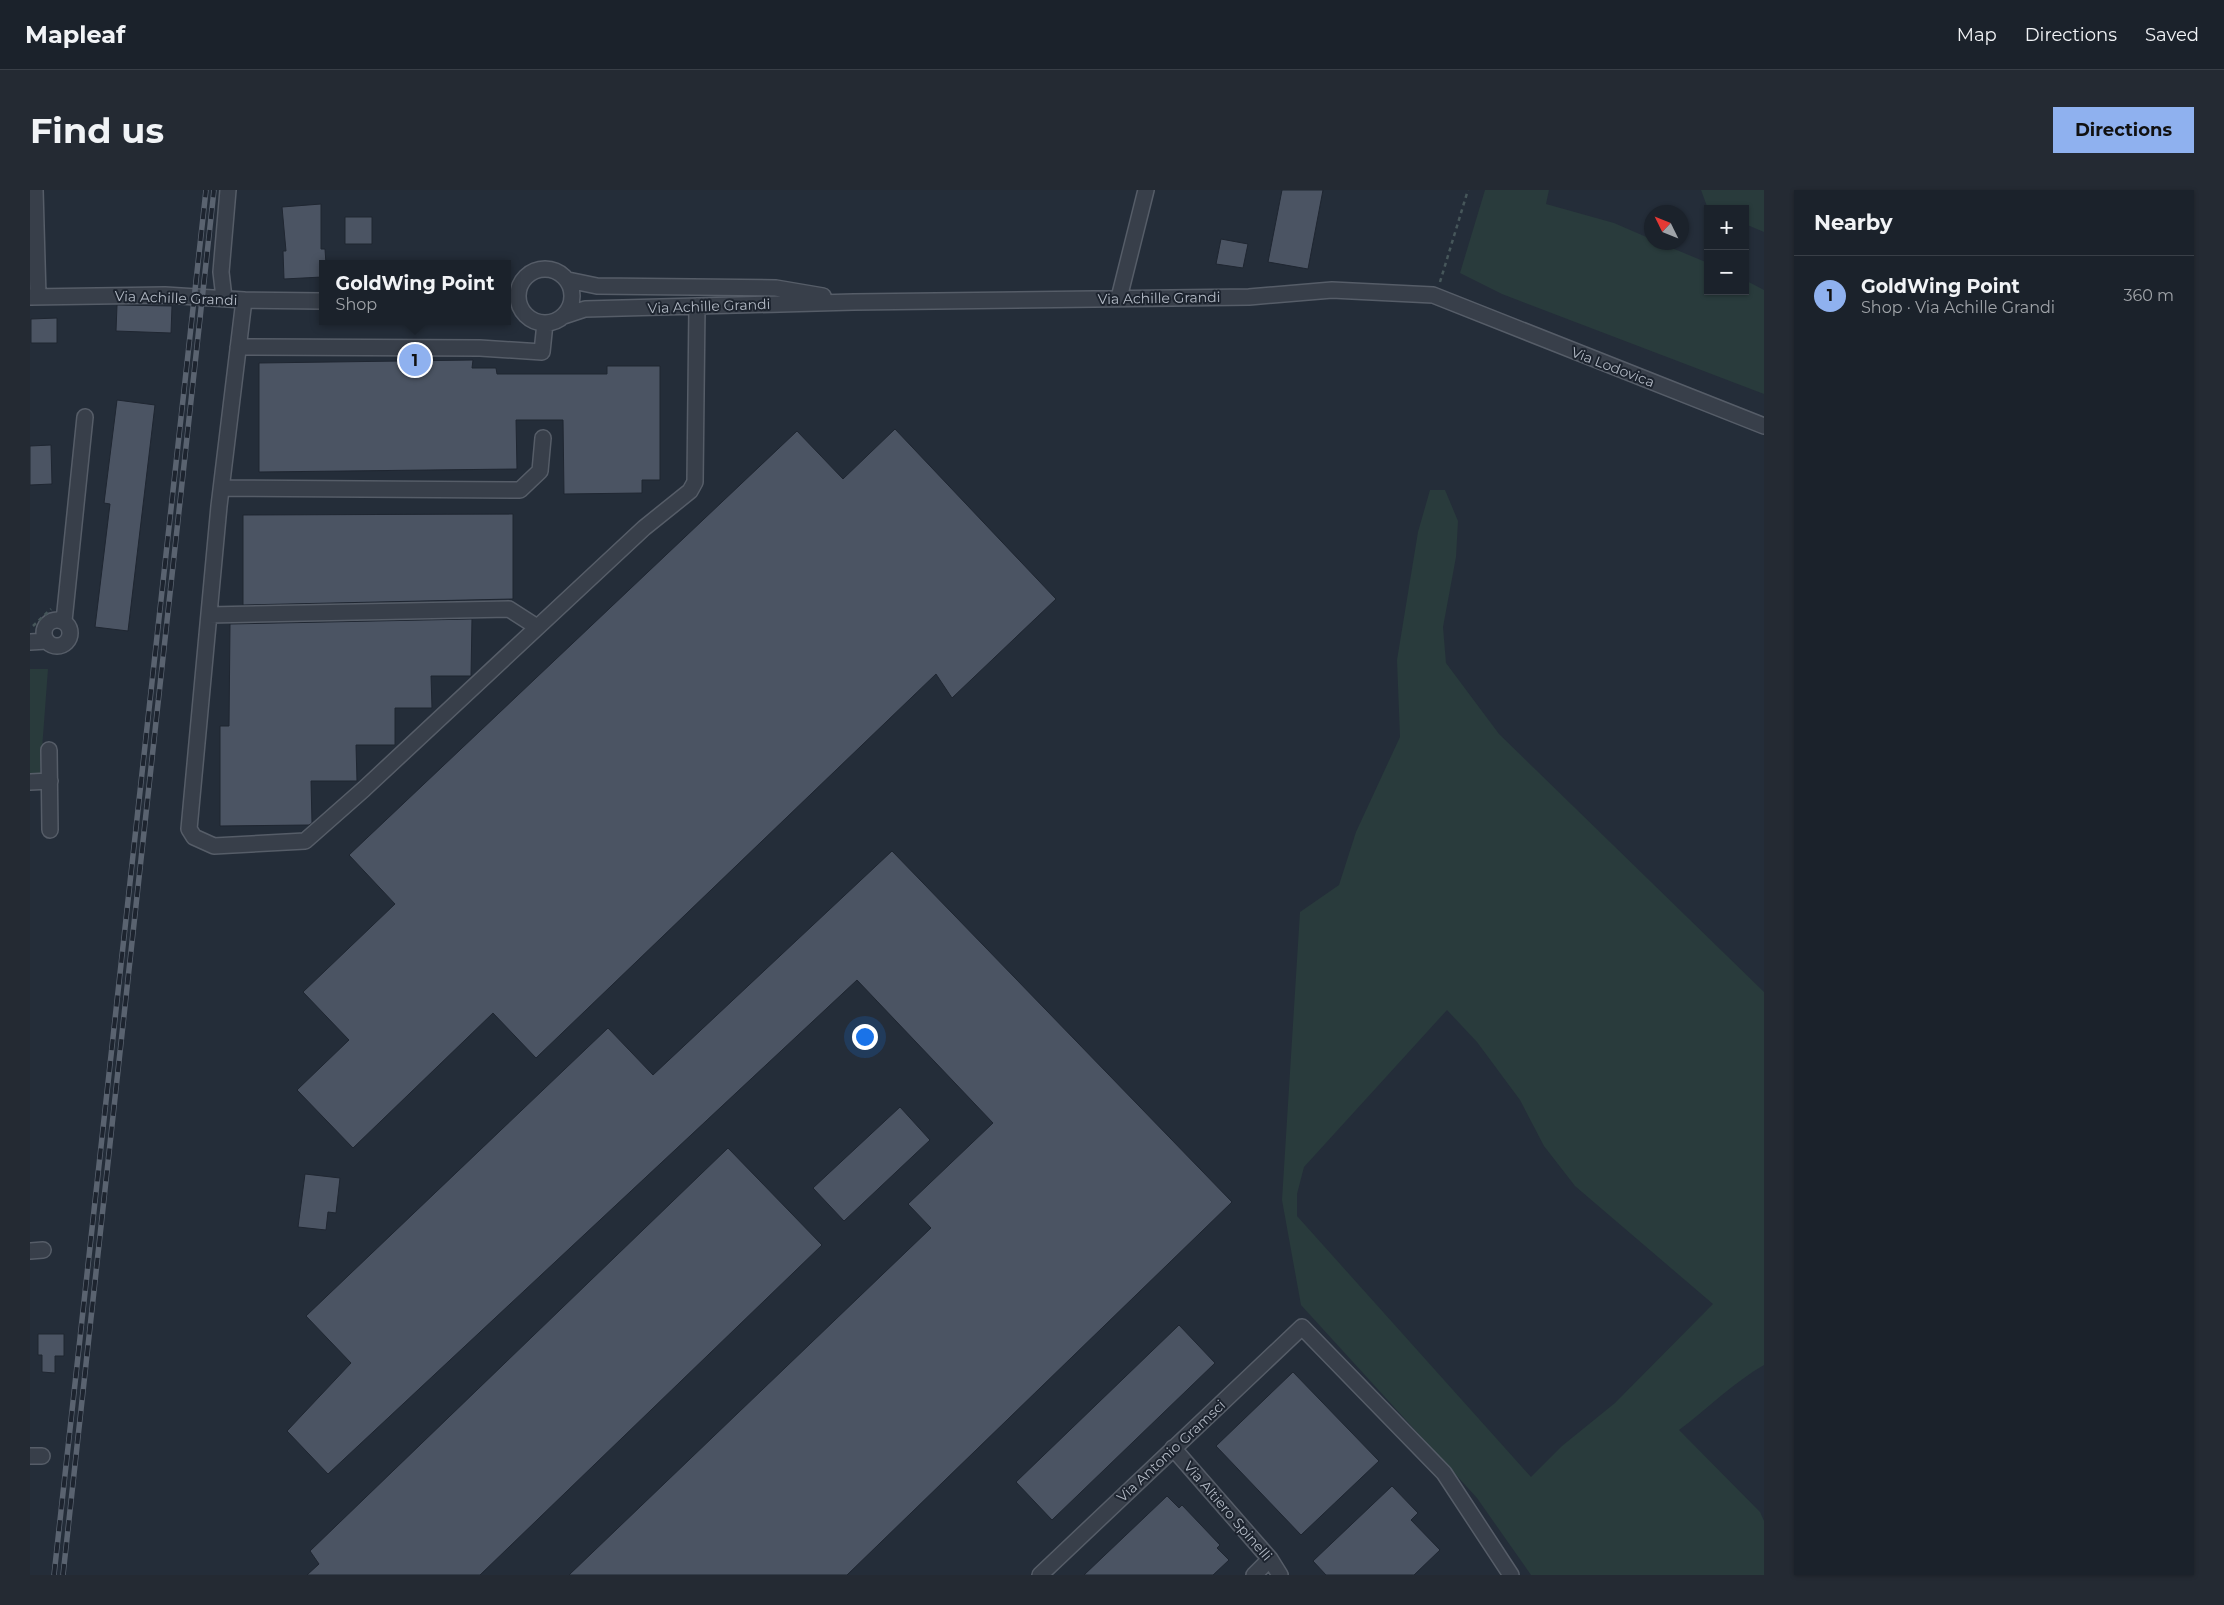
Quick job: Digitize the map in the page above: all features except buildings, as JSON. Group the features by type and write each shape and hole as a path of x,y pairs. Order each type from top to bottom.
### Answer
{"street":[{"path":"34,297 35,190"},
{"path":"224,298 221,272 228,190"},
{"path":"1119,298 1146,190"},
{"name":"Via Achille Grandi","path":"511,289 526,275 542,268 558,271 568,280 597,286 776,288 854,302"},
{"path":"564,316 572,299 568,280"},
{"path":"520,282 518,303 526,316"},
{"name":"Via Achille Grandi","path":"545,323 556,321 564,316 585,309 854,302 1248,297 1332,290 1433,295 1462,307"},
{"name":"Via Achille Grandi","path":"34,297 165,295 244,300 319,301"},
{"path":"244,300 222,488 189,829 194,837 214,846 305,841 364,789 644,528 690,492 695,482 697,306"},
{"name":"Via Lodovica","path":"1462,307 1764,426"},
{"path":"238,347 480,348 542,352 545,323 534,322 511,309"},
{"path":"30,642 46,641 44,632 48,624 55,620 64,621 85,417"},
{"path":"222,488 520,490 540,471 543,438"},
{"path":"209,615 509,609 537,627"},
{"path":"49,750 50,830"},
{"path":"30,782 50,781"},
{"name":"Via Antonio Gramsci","path":"1040,1575 1302,1327 1444,1473 1511,1575"},
{"name":"Via Altiero Spinelli","path":"1173,1448 1270,1559 1280,1575"},
{"path":"1254,1575 1270,1559"}],"shaded area":[{"path":"1485,190 1549,190 1546,204 1614,223 1644,236 1644,250 1677,250 1704,261 1704,295 1749,295 1749,282 1764,290 1764,394 1502,294 1460,273"},
{"path":"1701,190 1764,190 1764,232 1749,226 1749,205 1707,205"},
{"path":"1430,490 1445,490 1458,521 1456,557 1443,627 1446,663 1499,734 1764,992 1764,1365 1731,1388 1679,1430 1760,1512 1764,1521 1764,1575 1531,1575 1477,1498 1301,1305 1282,1200 1300,912 1339,885 1356,832 1400,737 1397,660 1418,532","holes":["1447,1010 1477,1042 1520,1100 1544,1146 1575,1186 1713,1304 1615,1403 1562,1446 1531,1477 1297,1216 1297,1194 1304,1167"]},
{"path":"30,669 48,669 40,776 30,777"}],"railway":[{"path":"54,1575 206,190"},
{"path":"63,1575 214,190"}],"place":[{"name":"GoldWing Point","path":"415,360"}]}
